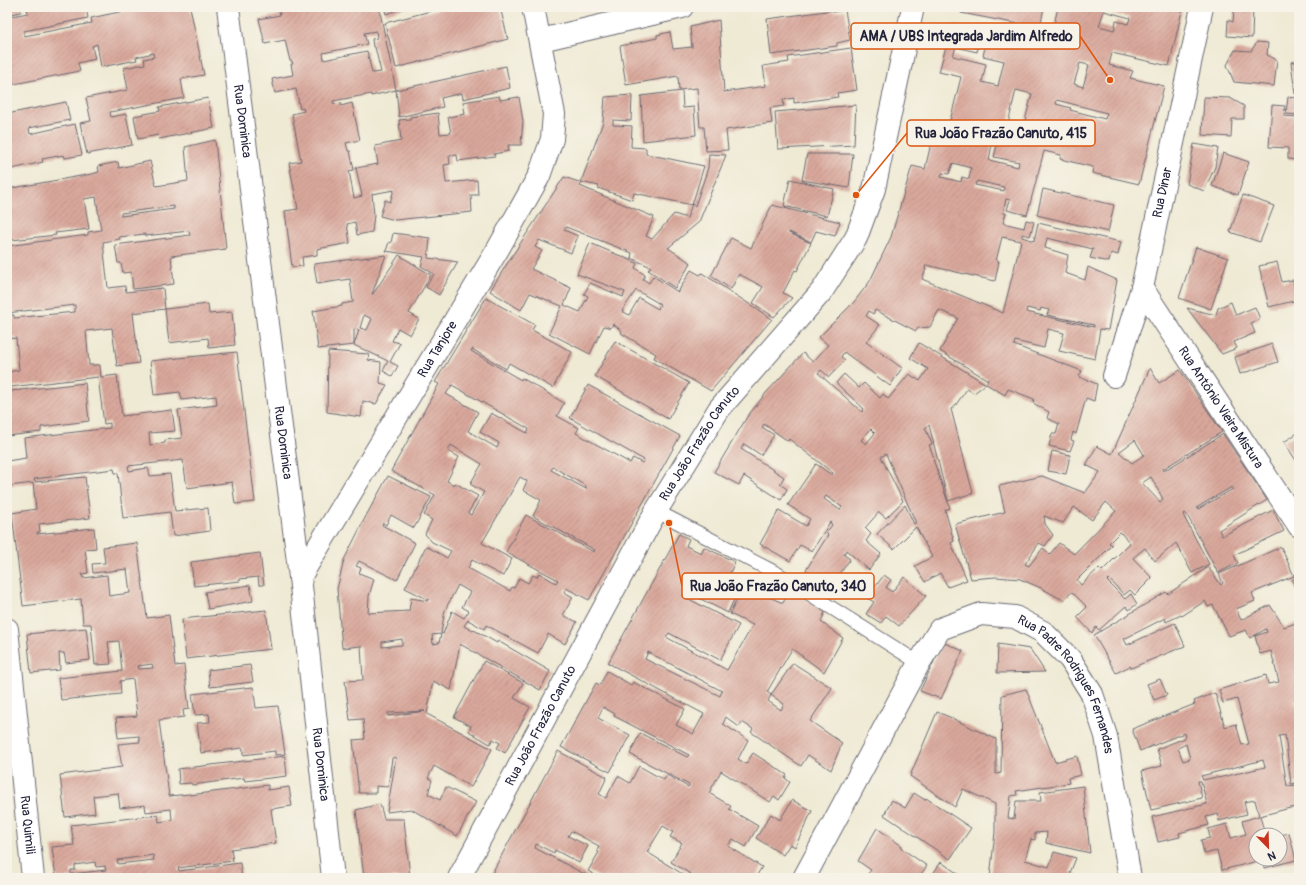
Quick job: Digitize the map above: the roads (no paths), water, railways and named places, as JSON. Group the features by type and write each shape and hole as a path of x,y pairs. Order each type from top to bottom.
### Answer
{"street":[{"name":"Rua Dominica","path":"228,7 300,577 333,878"},
{"name":"Rua Tanjore","path":"300,577 498,249 539,176 552,139 554,114 541,40 533,7"},
{"path":"541,40 682,7"},
{"name":"Rua João Frazão Canuto","path":"459,878 656,511 719,409 822,291 856,238 874,189 913,7"},
{"name":"Rua Dinar","path":"1114,376 1142,288 1202,7"},
{"name":"Rua Antônio Vieira Mistura","path":"1142,288 1299,526"},
{"name":"Rua Padre Rodrigues Fernandes","path":"804,878 919,663 940,629 981,614 1015,617 1043,632 1070,659 1092,694 1106,736 1130,878"},
{"name":"Rua Quimili","path":"7,629 34,878"}],"lane":[{"path":"656,511 778,574 919,663"}],"place":[{"name":"AMA / UBS Integrada Jardim Alfredo","path":"1110,80"},
{"name":"Rua João Frazão Canuto, 415","path":"856,195"},
{"name":"Rua João Frazão Canuto, 340","path":"669,523"}]}
